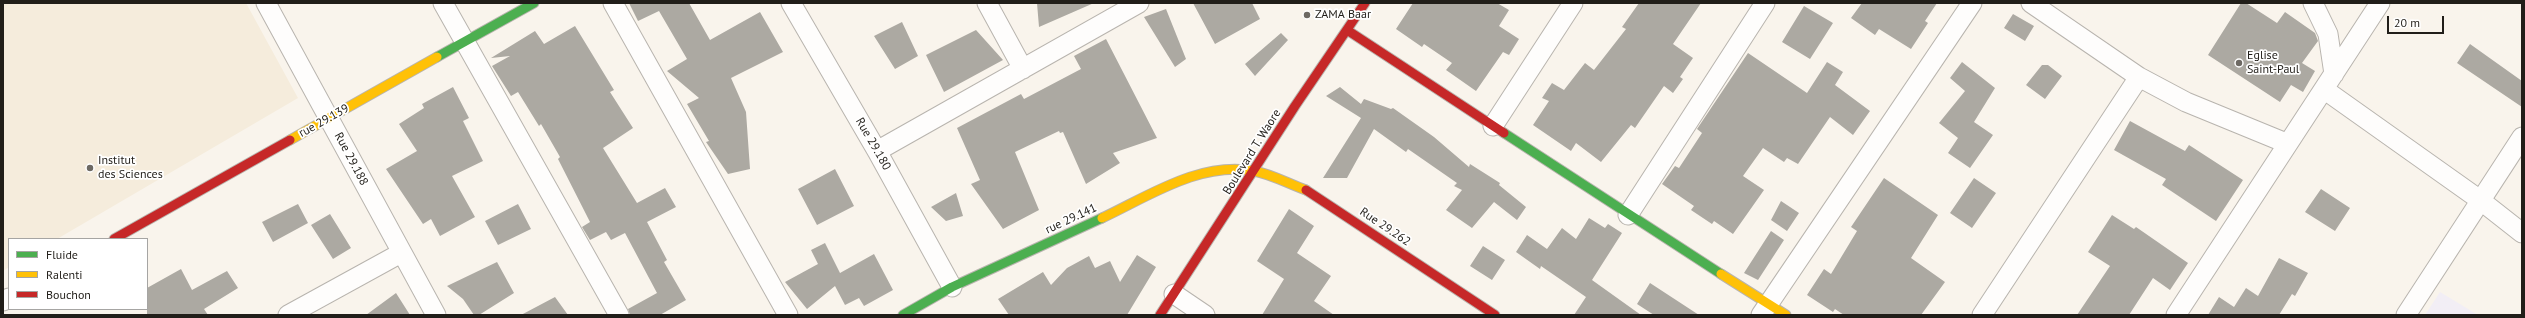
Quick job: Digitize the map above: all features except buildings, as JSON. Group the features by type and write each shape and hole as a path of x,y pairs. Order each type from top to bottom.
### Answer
{"street":[{"name":"Rue 29.188","path":"266,3 436,315"},
{"path":"443,3 619,315"},
{"name":"rue 29.139","path":"116,238 534,3"},
{"path":"613,3 788,315"},
{"name":"Rue 29.180","path":"791,3 877,151 952,287"},
{"path":"987,3 1023,69"},
{"path":"877,151 1139,3"},
{"name":"Boulevard T. Waore","path":"1160,315 1255,171 1295,106 1365,3"},
{"path":"1493,126 1574,3"},
{"path":"1628,215 1765,3"},
{"path":"1764,309 1972,3"},
{"path":"2031,3 2139,76 2200,108 2286,143"},
{"path":"2313,3 2328,34 2330,82 2522,233"},
{"path":"2176,315 2286,143 2330,82 2380,3"},
{"path":"1347,30 1628,215 1764,309 1786,315"},
{"path":"1982,315 2139,76"},
{"path":"2406,315 2522,137"},
{"name":"rue 29.141","path":"903,315 952,287 1199,173 1225,168 1255,171"},
{"name":"Rue 29.262","path":"1255,171 1306,190 1495,315"},
{"path":"288,315 401,253"},
{"path":"1174,294 1205,315"}],"shaded area":[{"name":"Institut des Sciences","path":"3,3 246,3 298,98 59,238 8,238 8,268 3,271"},
{"path":"2440,292 2478,315 2425,315"}],"traffic: fast":[{"path":"437,57 534,3"},
{"path":"1504,133 1721,274"},
{"path":"903,315 952,287 1102,218"}],"traffic: slow":[{"path":"290,140 437,57"},
{"path":"1102,218 1175,182 1214,171 1234,169 1260,172 1306,190"},
{"path":"1721,274 1786,315"}],"traffic: jam":[{"path":"1160,315 1295,106 1365,3"},
{"path":"1347,30 1504,133"},
{"path":"116,238 290,140"},
{"path":"1306,190 1495,315"}],"place":[{"name":"ZAMA Baar","path":"1307,15"},
{"name":"Eglise Saint-Paul","path":"2239,63"},
{"name":"Institut des Sciences","path":"90,168"}]}
